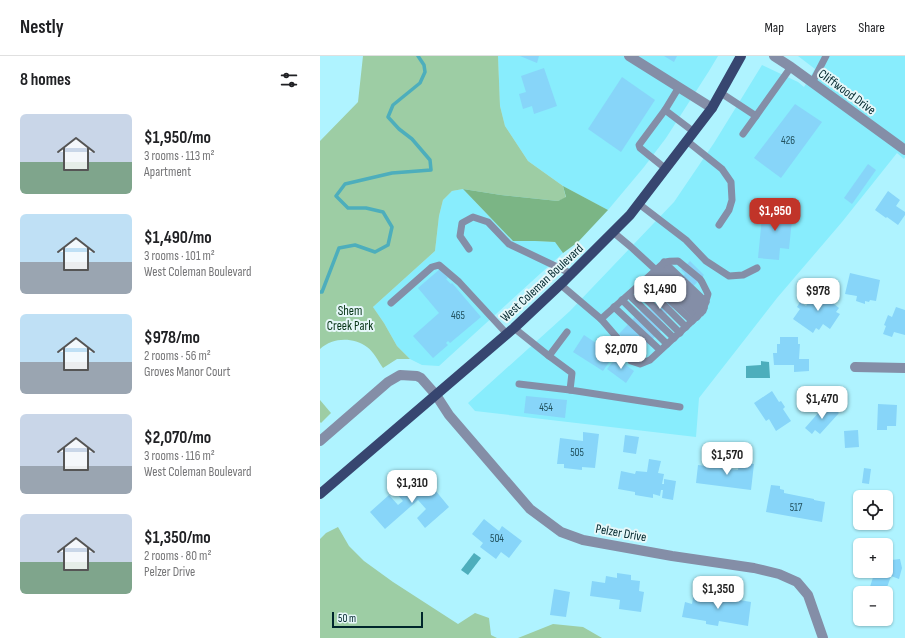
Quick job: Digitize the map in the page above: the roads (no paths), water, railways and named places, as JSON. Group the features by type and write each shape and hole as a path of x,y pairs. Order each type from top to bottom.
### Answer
{"main road":[{"name":"West Coleman Boulevard","path":"320,494 511,331 572,274 630,215 712,108 741,56"}],"street":[{"path":"629,56 712,108"},
{"name":"Cliffwood Drive","path":"774,56 905,150"},
{"path":"855,367 905,368"},
{"name":"Pelzer Drive","path":"321,439 388,382 400,375 417,376 422,378 436,395 449,415 530,508 561,532 583,540 672,556 754,568 779,574 797,582 808,595 823,638"}],"lane":[{"path":"812,83 826,56"},
{"path":"743,134 791,67"},
{"path":"666,169 640,148 639,145 665,110 679,87"},
{"path":"721,93 756,116"},
{"path":"665,110 694,132"},
{"path":"687,141 722,168 730,182 732,200 729,210 719,225"},
{"path":"639,204 686,240 706,261 728,276 743,275 757,268"},
{"path":"469,249 460,236 462,223 473,217 488,222 509,244 572,274"},
{"path":"613,232 631,247 686,327"},
{"path":"561,284 601,320 620,341 631,361 640,364 650,360 686,327 700,312 708,294 702,282 678,261 651,275 601,320"},
{"path":"391,303 432,267 439,265 460,282 511,331 572,373 570,390"},
{"path":"651,275 700,312"},
{"path":"651,275 700,312"},
{"path":"651,275 700,312"},
{"path":"651,275 680,332"},
{"path":"629,295 674,338"},
{"path":"622,300 667,344"},
{"path":"614,307 660,350"},
{"path":"548,356 567,332"},
{"path":"519,384 570,390 680,407"}],"waterway":[{"path":"320,292 322,292 339,248 355,245 375,252 388,245 392,227 383,212 366,208 348,208 336,196 345,184 392,173 431,170 430,160 412,139 399,129 388,117 393,105 420,83 425,72 424,65 418,56"}],"park label":[{"name":"Shem Creek Park","path":"350,318"}]}
